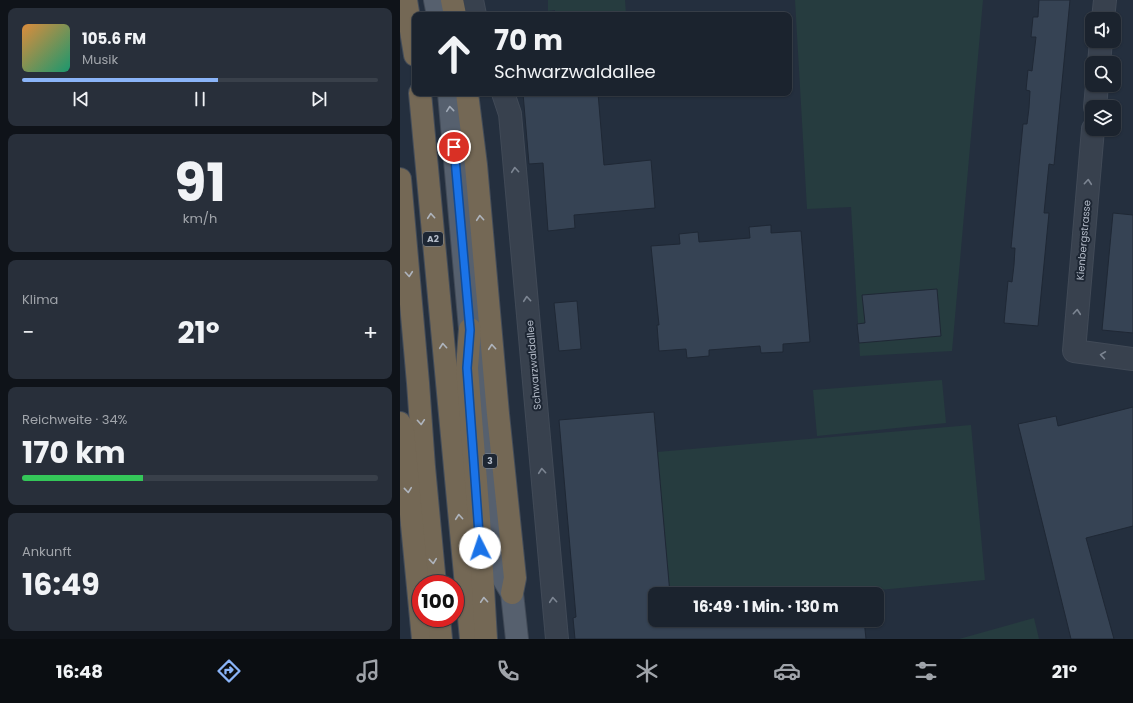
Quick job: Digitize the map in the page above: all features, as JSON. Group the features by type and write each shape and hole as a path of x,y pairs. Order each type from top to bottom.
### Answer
{"highway":[{"path":"406,0 412,37"},
{"path":"452,0 454,12"},
{"name":"A2","path":"420,96 471,639"},
{"path":"467,96 476,165 498,414 515,578 512,592"},
{"path":"400,179 434,575"},
{"name":"3","path":"470,330 467,368 479,519 486,639"},
{"path":"400,423 403,431 423,639"},
{"path":"439,627 441,639"}],"main road":[{"path":"435,0 437,12"},
{"name":"3","path":"449,96 470,330 480,367 503,578 512,592 517,639"}],"street":[{"path":"472,0 474,12"},
{"path":"1104,12 1105,0"},
{"name":"Schwarzwaldallee","path":"504,96 510,114 557,639"},
{"name":"Kienbergstrasse","path":"1092,136 1074,351 1133,359"}],"green space":[{"path":"548,0 625,0 626,12 555,12 555,10 548,11"},
{"path":"795,0 983,0 952,351 860,356 851,207 807,209"},
{"path":"942,380 946,423 817,436 813,390"},
{"path":"971,425 985,580 884,590 884,587 669,587 657,452"},
{"path":"1034,618 1039,639 959,639"}],"building":[{"path":"1039,0 1070,0 1054,165 1049,164 1044,213 1049,213 1038,326 1004,323 1008,281 1012,282 1014,265 1015,248 1011,248 1023,124 1027,124 1029,108 1030,91 1026,90 1028,70 1032,71 1036,37 1031,37 1033,17 1038,17"},
{"path":"523,96 598,96 604,165 651,160 655,208 574,215 575,228 548,231 543,163 529,164"},
{"path":"1113,213 1133,215 1133,333 1102,330"},
{"path":"771,225 771,233 801,231 810,342 783,344 783,352 761,353 760,346 709,350 709,356 687,358 686,349 659,351 657,325 659,325 651,246 680,244 679,234 698,232 699,242 750,238 749,227"},
{"path":"937,289 941,336 859,343 857,324 865,323 862,295"},
{"path":"577,301 581,349 559,351 554,303"},
{"path":"1133,407 1133,526 1086,538 1114,639 1071,639 1018,424 1056,416 1058,426"},
{"path":"654,412 669,587 648,587 648,627 865,627 866,639 575,639 573,618 576,617 559,420"}],"route":[{"path":"454,147 470,330 467,368 480,548"}]}
